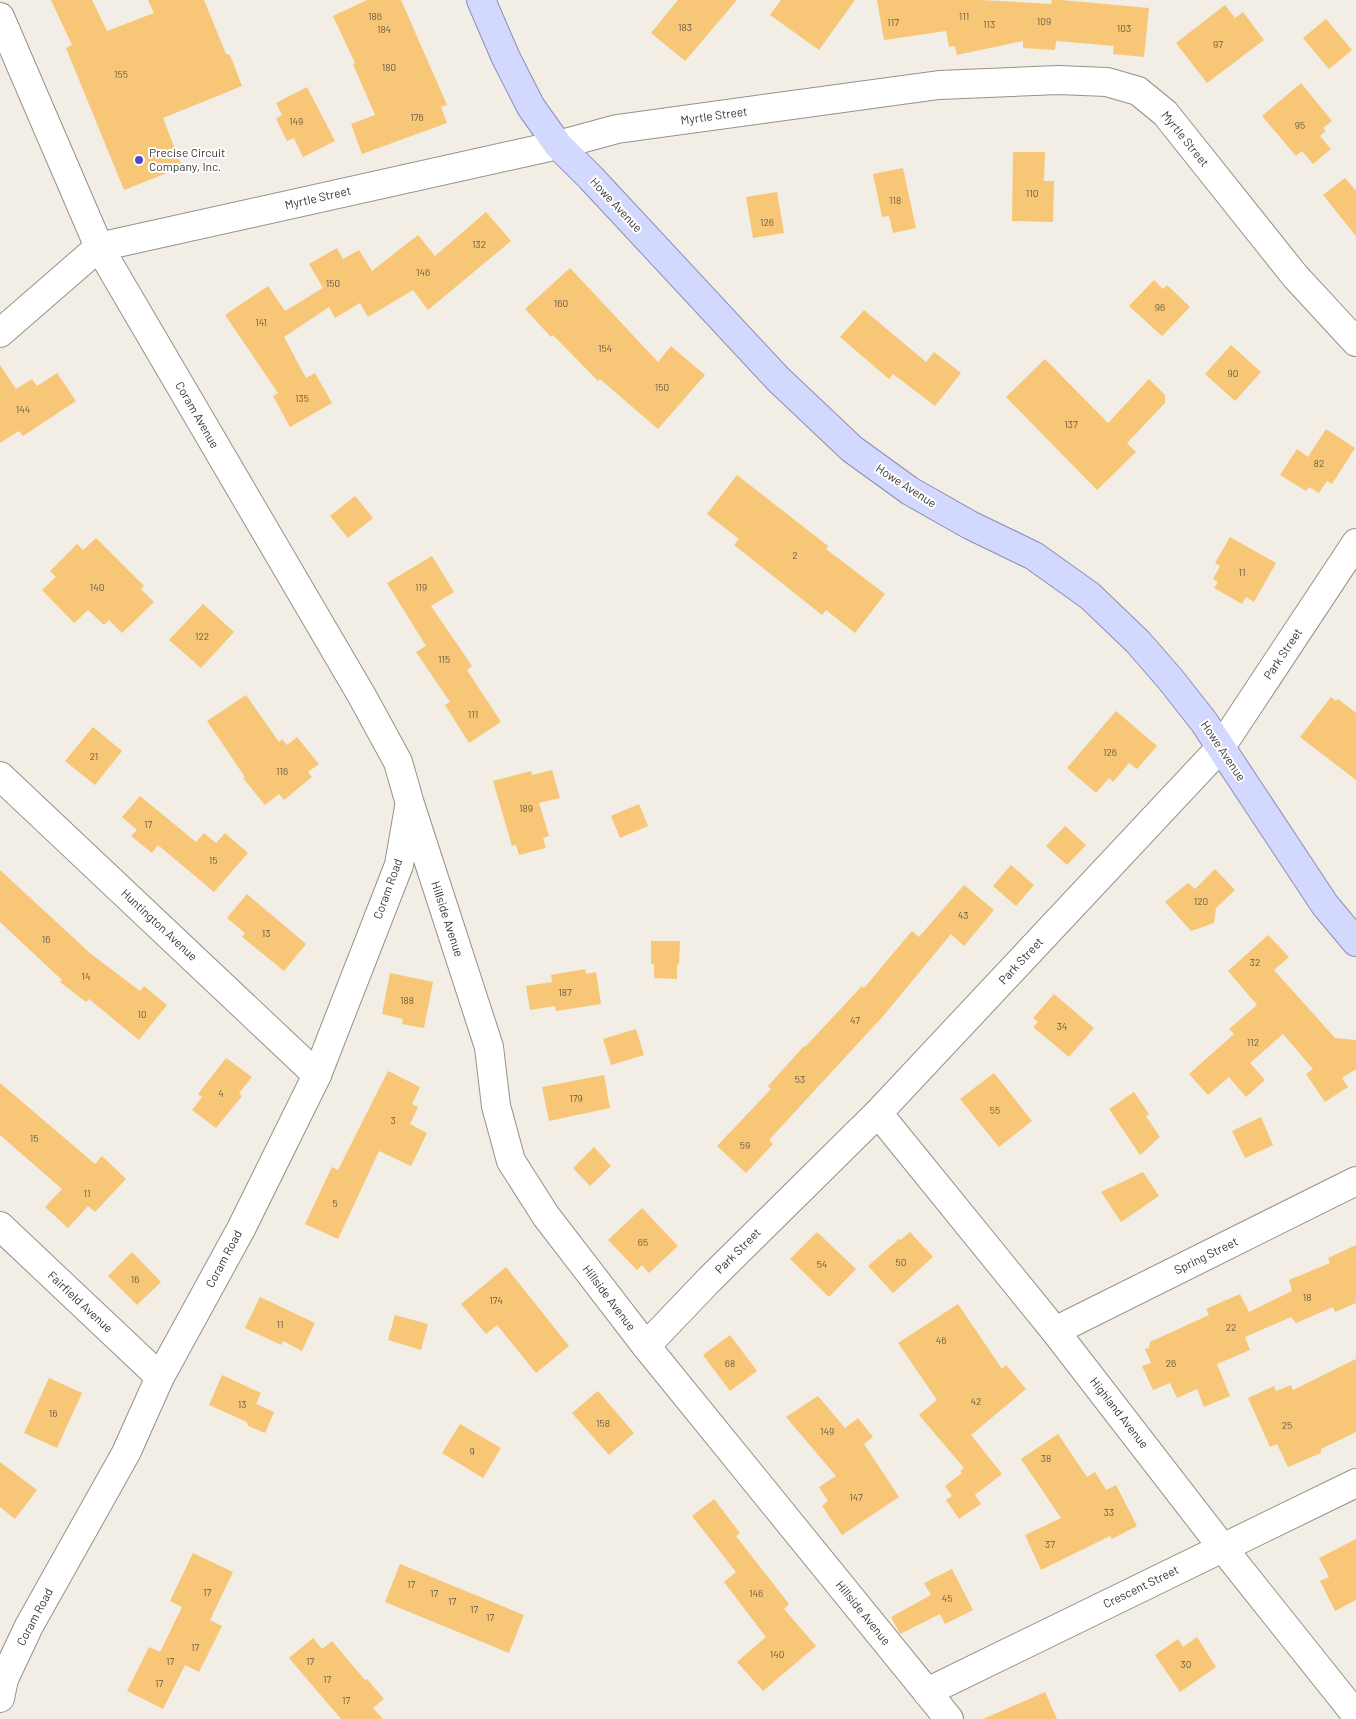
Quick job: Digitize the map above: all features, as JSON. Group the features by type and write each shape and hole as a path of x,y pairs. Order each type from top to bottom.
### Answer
{"main road":[{"name":"Howe Avenue","path":"481,0 506,58 531,107 558,145 778,379 852,449 910,491 970,525 1034,556 1090,596 1138,642 1204,722 1326,905 1356,942"}],"street":[{"name":"Coram Avenue","path":"0,17 99,247 362,696 398,762 410,804"},
{"name":"Myrtle Street","path":"0,333 99,247 558,145 617,129 939,85 1058,80 1107,82 1138,91 1165,113 1294,276 1356,342"},
{"name":"Park Street","path":"646,1346 709,1280 878,1113 1221,747 1356,543"},
{"name":"Huntington Avenue","path":"0,776 317,1075"},
{"name":"Coram Road","path":"1,1684 29,1626 126,1453 160,1377 241,1229 317,1075 399,865 410,804"},
{"name":"Hillside Avenue","path":"410,804 489,1047 496,1106 511,1161 546,1216 646,1346 949,1719"},
{"name":"Highland Avenue","path":"878,1113 1056,1331 1222,1547 1356,1715"},
{"name":"Spring Street","path":"1056,1331 1356,1181"},
{"name":"Fairfield Avenue","path":"0,1226 160,1377"},
{"name":"Crescent Street","path":"927,1692 1356,1483"}],"building":[{"path":"51,0 92,0 107,31 154,13 148,0 204,0 226,54 230,55 242,86 163,118 182,167 124,190 66,48 72,45"},
{"path":"367,0 401,0 447,105 441,107 447,123 362,154 351,124 375,115 353,64 355,63 333,16"},
{"path":"678,0 737,0 685,61 651,33"},
{"path":"781,0 855,0 819,50 770,15"},
{"path":"877,0 981,0 1051,4 1052,0 1061,0 1149,8 1144,57 1113,54 1114,46 1056,41 1055,50 1023,48 1023,41 957,55 955,46 949,47 946,31 884,40"},
{"path":"1225,5 1235,18 1243,12 1264,40 1207,83 1176,43"},
{"path":"1326,19 1352,50 1329,69 1303,38"},
{"path":"1301,83 1332,121 1323,128 1326,131 1320,136 1331,149 1313,164 1302,151 1296,156 1262,116"},
{"path":"307,87 335,141 303,157 294,138 287,141 276,119 282,115 276,103"},
{"path":"1013,152 1045,152 1044,181 1054,181 1053,222 1012,221"},
{"path":"903,168 916,228 893,233 889,216 882,217 873,174"},
{"path":"1345,178 1356,191 1356,236 1323,195"},
{"path":"777,192 784,233 753,238 746,197"},
{"path":"486,212 511,241 428,310 413,290 368,317 360,303 335,318 329,307 284,337 306,378 315,373 332,403 290,427 273,396 278,393 225,315 268,286 285,311 323,288 309,264 337,248 343,259 359,250 372,271 418,235 435,256"},
{"path":"570,268 658,362 671,346 705,375 658,429 600,379 598,381 553,335 551,337 525,309"},
{"path":"1154,280 1163,289 1167,285 1190,307 1162,336 1129,306"},
{"path":"864,310 926,362 934,352 961,373 935,406 893,374 889,379 840,337"},
{"path":"1231,345 1261,372 1235,401 1205,374"},
{"path":"1045,359 1108,423 1149,379 1165,395 1165,403 1127,443 1136,452 1097,490 1006,397"},
{"path":"0,365 16,389 32,379 37,386 57,373 76,401 23,436 19,431 0,443"},
{"path":"1326,429 1355,448 1332,484 1327,481 1319,493 1309,487 1306,491 1280,475 1297,449 1308,457"},
{"path":"737,475 828,546 826,549 885,594 855,633 826,610 822,615 734,545 739,539 707,514"},
{"path":"355,496 373,518 348,538 330,516"},
{"path":"1230,537 1276,563 1254,602 1246,597 1242,604 1214,588 1218,582 1213,579 1220,566 1215,563"},
{"path":"96,538 144,586 141,589 154,602 122,633 109,620 104,625 88,610 74,623 42,590 56,577 50,571 77,544 83,550"},
{"path":"432,556 454,592 431,606 472,666 467,670 501,722 469,743 445,705 450,702 416,652 426,646 387,583"},
{"path":"203,604 234,632 201,668 169,640"},
{"path":"246,695 279,742 282,739 287,745 297,737 319,764 308,772 312,777 284,800 279,794 265,805 243,778 245,777 207,721"},
{"path":"1331,697 1336,701 1338,699 1356,713 1356,780 1300,737"},
{"path":"1116,711 1157,746 1137,769 1129,763 1113,782 1109,778 1096,793 1067,768"},
{"path":"93,727 122,751 95,785 65,761"},
{"path":"552,770 560,798 539,803 549,836 543,838 546,848 519,855 516,845 512,846 493,781 531,771 532,775"},
{"path":"140,796 196,842 204,833 216,843 225,833 248,853 214,892 158,845 152,853 131,836 137,830 122,817"},
{"path":"639,804 648,826 620,838 611,816"},
{"path":"1065,826 1086,845 1067,865 1046,846"},
{"path":"1011,865 1034,885 1016,906 993,886"},
{"path":"1215,869 1235,890 1216,908 1214,923 1191,931 1165,902 1188,883 1195,889"},
{"path":"0,870 91,954 140,991 144,986 167,1005 139,1040 89,999 86,1002 60,982 62,980 0,922"},
{"path":"964,885 994,910 964,946 951,934 884,1015 769,1140 773,1144 746,1173 717,1146 771,1089 768,1086 804,1046 862,986 864,988 912,931 919,937"},
{"path":"247,894 306,944 284,971 242,937 245,933 227,918"},
{"path":"1268,935 1289,957 1274,970 1335,1038 1356,1040 1356,1069 1342,1078 1348,1087 1325,1102 1306,1074 1313,1069 1283,1034 1250,1063 1265,1080 1246,1097 1229,1077 1208,1095 1189,1074 1234,1034 1229,1029 1257,1005 1228,971"},
{"path":"651,941 680,941 677,979 654,978 654,964 651,964"},
{"path":"585,969 586,974 596,972 601,1004 556,1011 555,1006 530,1010 526,986 552,982 551,975"},
{"path":"390,973 433,982 424,1028 402,1024 403,1019 382,1014"},
{"path":"1054,994 1094,1028 1069,1057 1033,1027 1038,1022 1033,1018"},
{"path":"636,1029 644,1055 611,1065 603,1039"},
{"path":"226,1058 252,1077 239,1093 242,1096 216,1128 192,1110 202,1097 198,1094"},
{"path":"388,1071 420,1087 412,1104 418,1107 410,1124 427,1133 411,1166 379,1151 338,1239 305,1224 332,1167 338,1170"},
{"path":"994,1073 1032,1121 999,1147 960,1099"},
{"path":"604,1075 610,1108 549,1121 542,1087"},
{"path":"0,1083 95,1164 102,1156 126,1179 95,1212 88,1206 68,1228 45,1207 62,1189 0,1135"},
{"path":"1134,1092 1149,1114 1146,1116 1160,1137 1140,1155 1109,1109"},
{"path":"1261,1117 1273,1145 1245,1158 1232,1131"},
{"path":"594,1147 611,1166 590,1186 573,1168"},
{"path":"1143,1172 1159,1196 1121,1222 1101,1192"},
{"path":"642,1208 678,1246 649,1273 642,1265 637,1270 608,1240"},
{"path":"817,1232 856,1269 829,1297 790,1259"},
{"path":"910,1232 933,1257 893,1293 868,1266"},
{"path":"1356,1245 1356,1303 1335,1312 1333,1307 1296,1323 1291,1317 1245,1337 1250,1350 1217,1364 1230,1396 1204,1407 1197,1389 1177,1398 1170,1383 1153,1390 1142,1366 1151,1363 1145,1349 1149,1348 1150,1342 1209,1315 1206,1309 1240,1294 1249,1312 1292,1291 1289,1280 1330,1263 1328,1258"},
{"path":"132,1252 161,1282 137,1305 108,1276"},
{"path":"506,1267 569,1346 536,1373 497,1325 486,1334 461,1304"},
{"path":"260,1297 315,1323 302,1351 283,1341 281,1345 245,1328"},
{"path":"958,1304 1002,1369 1006,1365 1026,1389 971,1435 1002,1474 975,1495 981,1504 959,1519 946,1500 952,1496 945,1486 962,1473 960,1471 964,1468 919,1415 937,1400 898,1343"},
{"path":"395,1315 428,1324 421,1350 388,1340"},
{"path":"730,1335 757,1371 730,1391 703,1355"},
{"path":"1356,1359 1356,1432 1321,1449 1321,1453 1288,1467 1277,1444 1270,1447 1248,1398 1274,1386 1276,1391 1291,1385 1293,1390"},
{"path":"222,1375 261,1393 256,1404 274,1412 265,1433 248,1426 247,1422 209,1405"},
{"path":"49,1378 82,1393 57,1448 24,1433"},
{"path":"598,1391 634,1433 609,1455 572,1413"},
{"path":"818,1396 845,1428 858,1418 873,1437 864,1444 899,1497 842,1535 822,1506 828,1501 819,1487 836,1476 786,1417"},
{"path":"460,1424 501,1448 483,1478 442,1453"},
{"path":"1058,1434 1087,1477 1095,1472 1106,1490 1116,1485 1137,1526 1112,1539 1110,1536 1041,1570 1025,1535 1061,1518 1021,1459"},
{"path":"0,1462 37,1490 15,1519 0,1507"},
{"path":"714,1499 740,1533 736,1536 789,1604 784,1609 816,1646 763,1691 737,1662 766,1637 724,1582 736,1572 692,1516"},
{"path":"1356,1539 1356,1600 1335,1611 1320,1581 1329,1577 1319,1558"},
{"path":"193,1553 233,1572 210,1620 222,1626 199,1672 185,1665 163,1709 127,1691 149,1647 160,1652 182,1607 170,1601"},
{"path":"400,1564 524,1615 509,1653 385,1602"},
{"path":"952,1569 973,1610 945,1624 940,1614 900,1634 891,1617 931,1595 924,1583"},
{"path":"1197,1637 1216,1667 1180,1692 1155,1655 1178,1639 1183,1647"},
{"path":"313,1638 322,1649 332,1641 365,1680 367,1679 384,1699 373,1708 383,1719 341,1719 289,1658"},
{"path":"1045,1692 1057,1719 983,1719"}],"place":[{"name":"Precise Circuit Company, Inc.","path":"139,160"}]}
